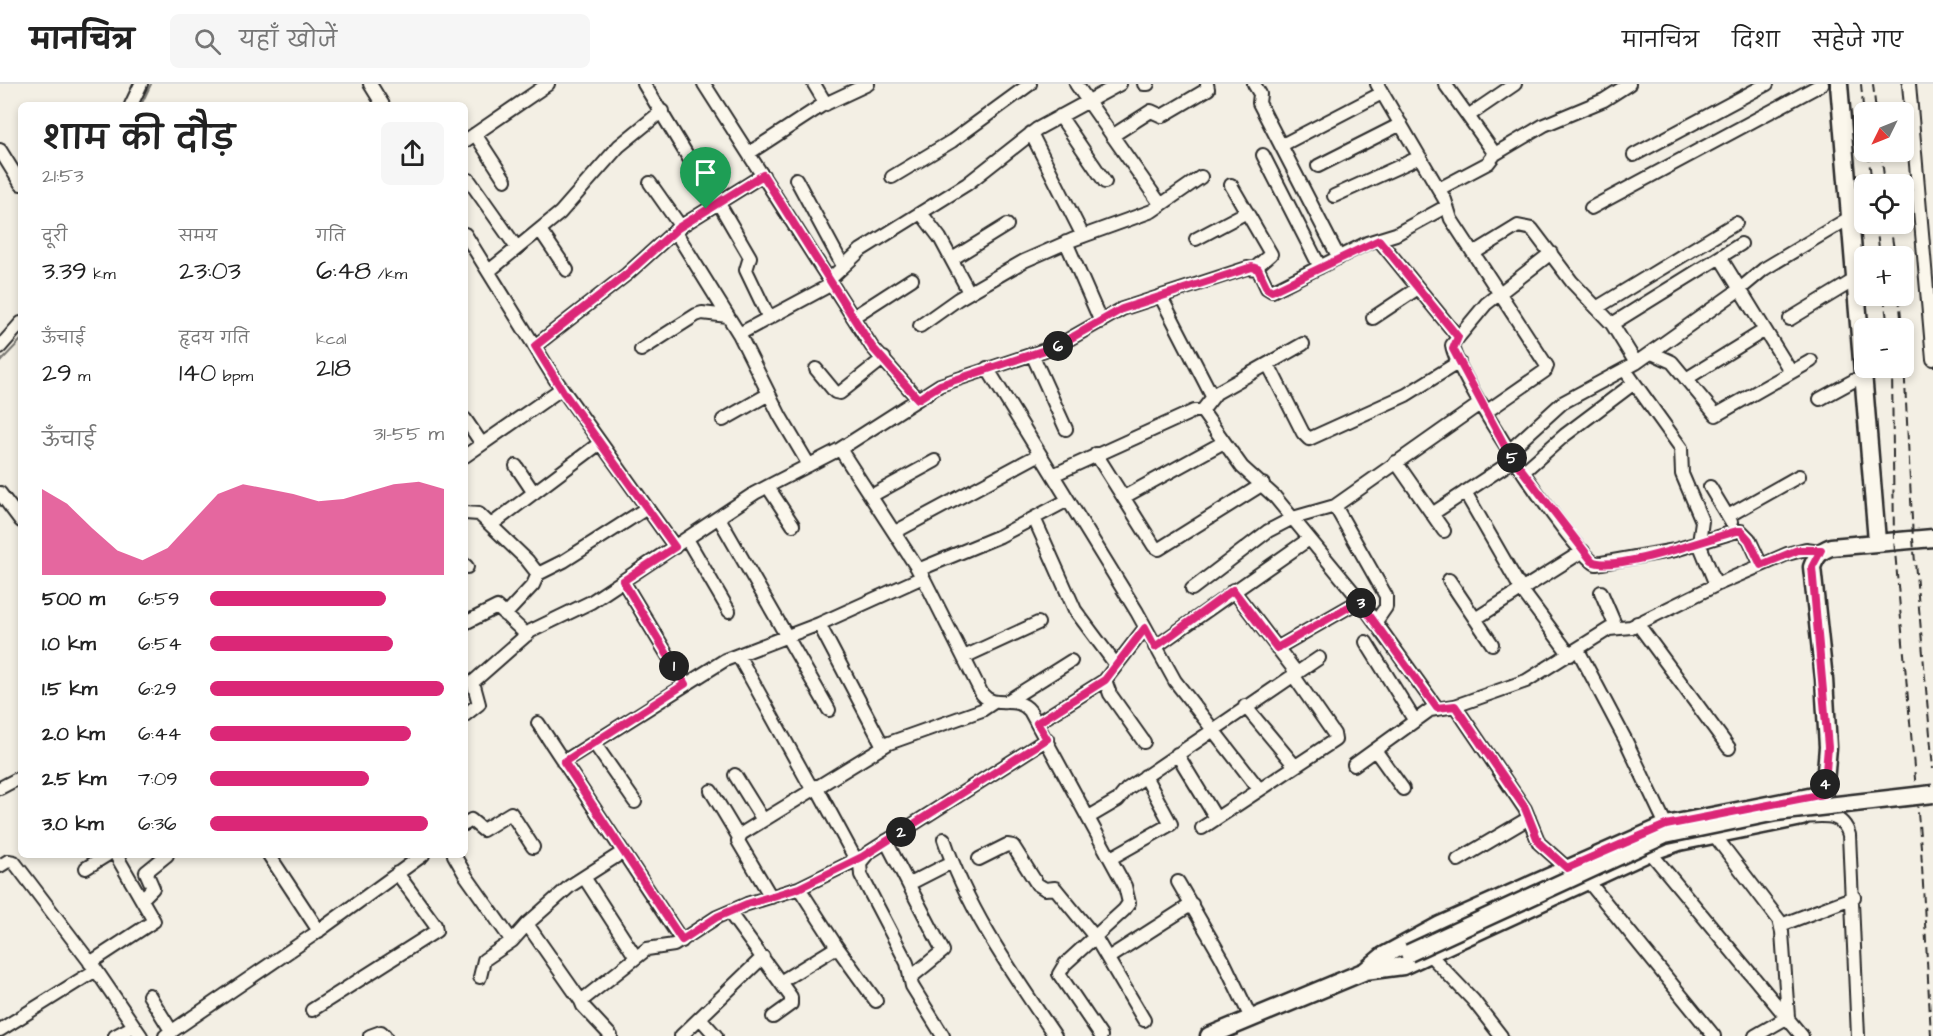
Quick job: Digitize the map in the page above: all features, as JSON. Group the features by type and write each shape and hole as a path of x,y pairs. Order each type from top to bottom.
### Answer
{"main road":[{"path":"1839,84 1854,254"},
{"path":"1864,378 1877,541"},
{"path":"1365,971 1404,966 1650,852 1679,842 1802,817 1824,794 1828,747 1812,567 1821,550 1877,541 1933,538"},
{"path":"1365,971 1383,956 1440,925 1666,825 1824,794"},
{"path":"1209,1036 1409,953 1665,835 1776,812 1933,794"}],"street":[{"path":"132,102 141,84"},
{"path":"370,84 381,102"},
{"path":"505,180 470,137 548,84"},
{"path":"644,84 750,257 746,270 770,318"},
{"path":"814,84 826,104"},
{"path":"749,153 826,104 868,84"},
{"path":"892,177 952,141 1030,84"},
{"path":"1076,84 1161,205"},
{"path":"739,334 831,282 843,266 861,250 967,184 1031,133 1120,84"},
{"path":"1112,136 1151,111 1162,116 1208,89 1207,84"},
{"path":"1254,84 1260,94 1259,103 1339,258"},
{"path":"1445,84 1495,154"},
{"path":"1634,155 1767,84"},
{"path":"1591,208 1822,84"},
{"path":"1909,84 1933,359"},
{"path":"1468,116 1511,85"},
{"path":"1439,189 1488,163 1495,154 1544,125 1604,99 1627,85"},
{"path":"709,86 872,347 918,399"},
{"path":"1192,589 1259,537 1293,518 1335,506 1396,462 1547,369 1500,292 1451,219 1439,189 1379,88 1282,145"},
{"path":"489,271 564,209 619,146 662,111"},
{"path":"1060,116 1105,182"},
{"path":"1318,166 1401,124"},
{"path":"1031,133 1083,236"},
{"path":"0,150 18,179"},
{"path":"1263,155 1320,267"},
{"path":"1334,196 1420,157"},
{"path":"535,346 627,274 678,229 717,202 763,175"},
{"path":"920,326 969,292 1024,261 1066,242 1142,215 1161,205 1201,177"},
{"path":"796,179 843,266"},
{"path":"469,180 517,248"},
{"path":"650,183 739,334 769,394 809,465"},
{"path":"468,713 479,704 473,682 527,635 547,622 591,602 768,487 840,449 940,385 1057,346 1122,309 1247,268 1255,268 1271,254 1231,185"},
{"path":"1255,268 1267,288 1272,291 1339,258 1396,234 1447,206"},
{"path":"1196,239 1247,212"},
{"path":"921,213 952,259 969,292"},
{"path":"1432,514 1511,456 1556,407 1631,367 1740,289 1764,269 1851,217"},
{"path":"1598,308 1736,223"},
{"path":"952,259 1007,225"},
{"path":"1474,253 1518,226 1526,226 1551,253 1572,282 1612,324 1631,367 1634,383 1681,448 1682,474 1702,521 1699,543 1716,585"},
{"path":"540,230 567,270"},
{"path":"468,239 561,389 675,547"},
{"path":"1379,240 1458,337"},
{"path":"1066,242 1101,322"},
{"path":"1612,324 1741,244"},
{"path":"1551,253 1486,304 1452,345 1511,456 1592,561 1601,564 1643,557 1741,531 1749,540 1761,565"},
{"path":"1720,257 1791,372"},
{"path":"854,317 912,279"},
{"path":"1790,319 1854,280"},
{"path":"1373,318 1418,288"},
{"path":"1161,297 1212,396"},
{"path":"641,350 702,312 728,316"},
{"path":"0,347 18,326"},
{"path":"1686,379 1765,330"},
{"path":"1202,411 1212,396 1303,344"},
{"path":"1652,353 1669,360 1716,415 1811,361"},
{"path":"1032,354 1066,429"},
{"path":"816,369 835,392 840,393 884,358"},
{"path":"1268,364 1303,433 1309,439 1406,395 1459,362"},
{"path":"987,368 1175,681 1259,789"},
{"path":"1820,399 1858,378"},
{"path":"1522,472 1565,435 1634,383"},
{"path":"468,454 561,389"},
{"path":"723,420 769,394"},
{"path":"1053,475 1194,411 1202,411"},
{"path":"1202,411 1242,467 1263,484 1293,518 1359,601 1437,708"},
{"path":"468,423 482,444"},
{"path":"1124,497 1224,442"},
{"path":"491,525 600,443"},
{"path":"840,449 921,573 986,700 1025,705 1037,723 1125,886 1129,903 1059,974 1099,1036"},
{"path":"895,532 1040,453"},
{"path":"1096,454 1154,546 1159,549 1263,484"},
{"path":"871,496 935,461"},
{"path":"1396,462 1444,531"},
{"path":"516,466 534,493"},
{"path":"1728,516 1799,477"},
{"path":"768,487 793,525"},
{"path":"1710,487 1737,531"},
{"path":"1465,492 1521,589 1574,652 1621,730 1666,825"},
{"path":"0,493 18,516"},
{"path":"564,762 685,684 738,655 819,624 1000,536 1068,500"},
{"path":"1335,506 1386,596 1386,607 1375,623"},
{"path":"506,615 533,585 538,574 564,561 647,508"},
{"path":"468,513 479,514 527,560 538,574"},
{"path":"719,518 829,710"},
{"path":"1034,518 1075,610 1116,665"},
{"path":"687,538 729,611"},
{"path":"1155,647 1309,538"},
{"path":"1354,765 1414,721 1437,708 1455,706 1526,681 1609,628 1625,628 1798,550 1821,550"},
{"path":"1475,620 1583,551"},
{"path":"1449,580 1492,644"},
{"path":"623,581 685,684"},
{"path":"1202,828 1335,738 1277,648 1233,590"},
{"path":"1601,592 1616,627"},
{"path":"1277,648 1359,601"},
{"path":"468,621 496,607 527,635"},
{"path":"964,657 1038,623"},
{"path":"1637,623 1729,748"},
{"path":"819,624 883,746"},
{"path":"1037,723 1105,680 1145,628"},
{"path":"1366,642 1414,721"},
{"path":"738,655 814,788 859,859 861,875 907,963 910,978 943,1036"},
{"path":"1089,817 1119,800 1127,789 1145,776 1245,706 1319,658"},
{"path":"738,836 883,746 1000,702 1071,661"},
{"path":"1105,680 1110,694 1143,742"},
{"path":"1245,706 1295,766"},
{"path":"1455,706 1520,801 1539,843 1567,868"},
{"path":"538,723 682,940"},
{"path":"581,1001 646,949 668,946 729,912 799,888 859,859 1047,739"},
{"path":"594,743 635,802"},
{"path":"1375,750 1402,789"},
{"path":"1177,754 1216,818"},
{"path":"735,775 763,820"},
{"path":"1111,858 1171,824 1145,776"},
{"path":"0,788 18,779"},
{"path":"711,791 771,897"},
{"path":"468,822 471,820 483,830 511,813 533,847"},
{"path":"1802,817 1832,815 1843,822 1849,835 1854,897 1858,1036"},
{"path":"1458,860 1529,818"},
{"path":"1714,836 1775,913 1781,926 1788,1017"},
{"path":"944,839 952,862 995,946 1055,1036"},
{"path":"886,841 944,951 910,978"},
{"path":"979,858 1007,845 1013,846 1038,884 1045,889 1055,888 1095,937 1144,1020"},
{"path":"480,977 484,960 512,941 527,924 584,877 623,852"},
{"path":"1650,852 1802,1036"},
{"path":"86,868 102,858"},
{"path":"0,1030 152,924 154,917 118,858"},
{"path":"143,898 153,888 146,872 163,858"},
{"path":"271,858 319,931"},
{"path":"149,995 173,1033 419,858"},
{"path":"456,858 465,876 512,941"},
{"path":"0,866 8,861 14,862 93,967 137,1031 115,1036"},
{"path":"909,884 952,862"},
{"path":"312,1010 436,931 435,925 397,873"},
{"path":"584,877 635,956"},
{"path":"1178,882 1192,904 1251,1018"},
{"path":"1588,882 1714,1036"},
{"path":"799,888 837,947 876,1001"},
{"path":"1781,926 1854,897"},
{"path":"1108,958 1192,904"},
{"path":"729,912 792,1001 773,1017"},
{"path":"527,924 583,1006 611,1036"},
{"path":"780,982 837,947"},
{"path":"1429,954 1467,993 1501,1036"},
{"path":"681,1036 763,957"},
{"path":"1755,1036 1788,1017"},
{"path":"700,1018 716,1036"},
{"path":"370,1036 381,1032 385,1036"}],"waterway":[{"path":"142,102 151,84"},
{"path":"0,362 18,343"}],"railway":[{"path":"1861,84 1863,102"},
{"path":"1873,84 1875,102"},
{"path":"1869,162 1871,174"},
{"path":"1882,162 1884,174"},
{"path":"1877,234 1879,246"},
{"path":"1892,234 1893,246"},
{"path":"1885,306 1887,318"},
{"path":"1900,306 1901,318"},
{"path":"1892,378 1894,540 1921,847 1931,1036"},
{"path":"1905,378 1913,539 1933,769"}],"route":[{"path":"763,175 872,347 918,399 940,385 1057,346 1122,309 1252,267 1258,269 1267,288 1272,291 1367,243 1379,240 1458,337 1452,345 1453,349 1508,452 1566,530 1596,564 1675,550 1737,531 1745,534 1761,565 1798,550 1821,550 1815,557 1812,567 1824,679 1828,747 1824,794 1666,825 1567,868 1539,843 1525,808 1455,706 1437,708 1359,601 1277,648 1233,590 1155,647 1145,628 1105,680 1037,723 1047,739 862,857 799,888 747,904 717,917 682,940 564,762 685,684 623,581 675,547 564,393 535,346 627,274 678,228 706,209 763,175"}]}
